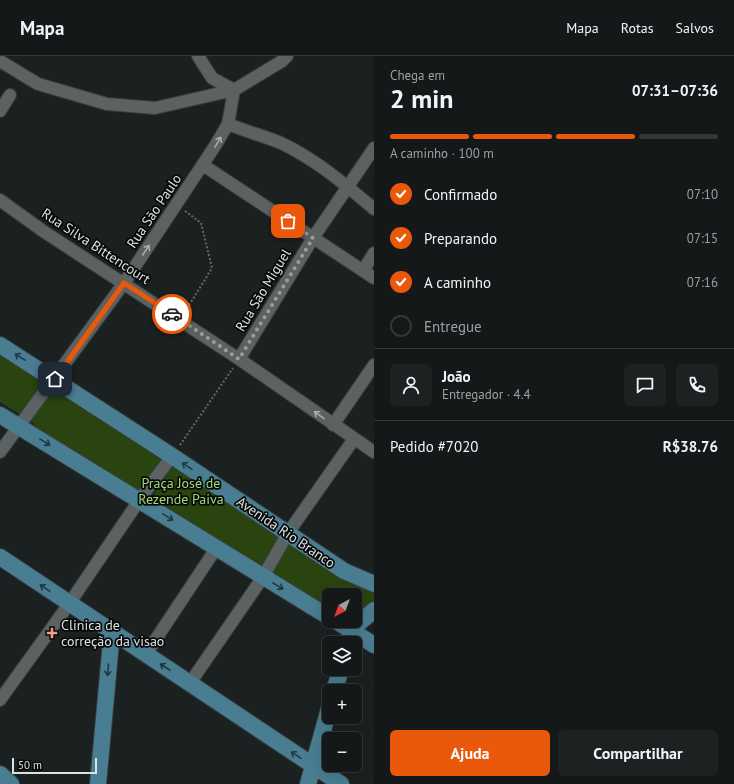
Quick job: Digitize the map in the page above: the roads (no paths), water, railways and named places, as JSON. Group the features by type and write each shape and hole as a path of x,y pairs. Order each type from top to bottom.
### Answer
{"main road":[{"name":"Avenida Rio Branco","path":"0,345 55,379 344,571 374,584"},
{"path":"0,415 140,499 322,613"},
{"path":"0,557 341,784"},
{"path":"350,636 374,610"},
{"path":"342,628 348,636"},
{"path":"98,784 112,632"},
{"path":"362,641 374,645"},
{"path":"308,784 325,724"},
{"path":"0,774 10,784"}],"street":[{"path":"198,56 212,78 234,90"},
{"path":"0,61 38,84 107,104 155,108 234,90 282,61 287,56"},
{"name":"Rua São Paulo","path":"19,427 124,283 203,165 228,124 234,90"},
{"path":"0,111 10,95"},
{"path":"228,124 293,149 348,187 374,209"},
{"name":"Rua São Miguel","path":"239,359 313,238 374,148"},
{"path":"203,165 374,278"},
{"name":"Rua Silva Bittencourt","path":"0,200 43,231 239,359 374,452"},
{"path":"363,271 374,253"},
{"path":"333,425 374,365"},
{"path":"0,452 19,427"},
{"path":"190,684 263,577 288,533 354,439"},
{"path":"0,700 69,604 140,499 172,456"},
{"path":"146,654 217,547"}],"place":[{"name":"Clinica de correção da visao","path":"52,633"}],"park label":[{"name":"Praça José de Rezende Paiva","path":"181,492"}]}
